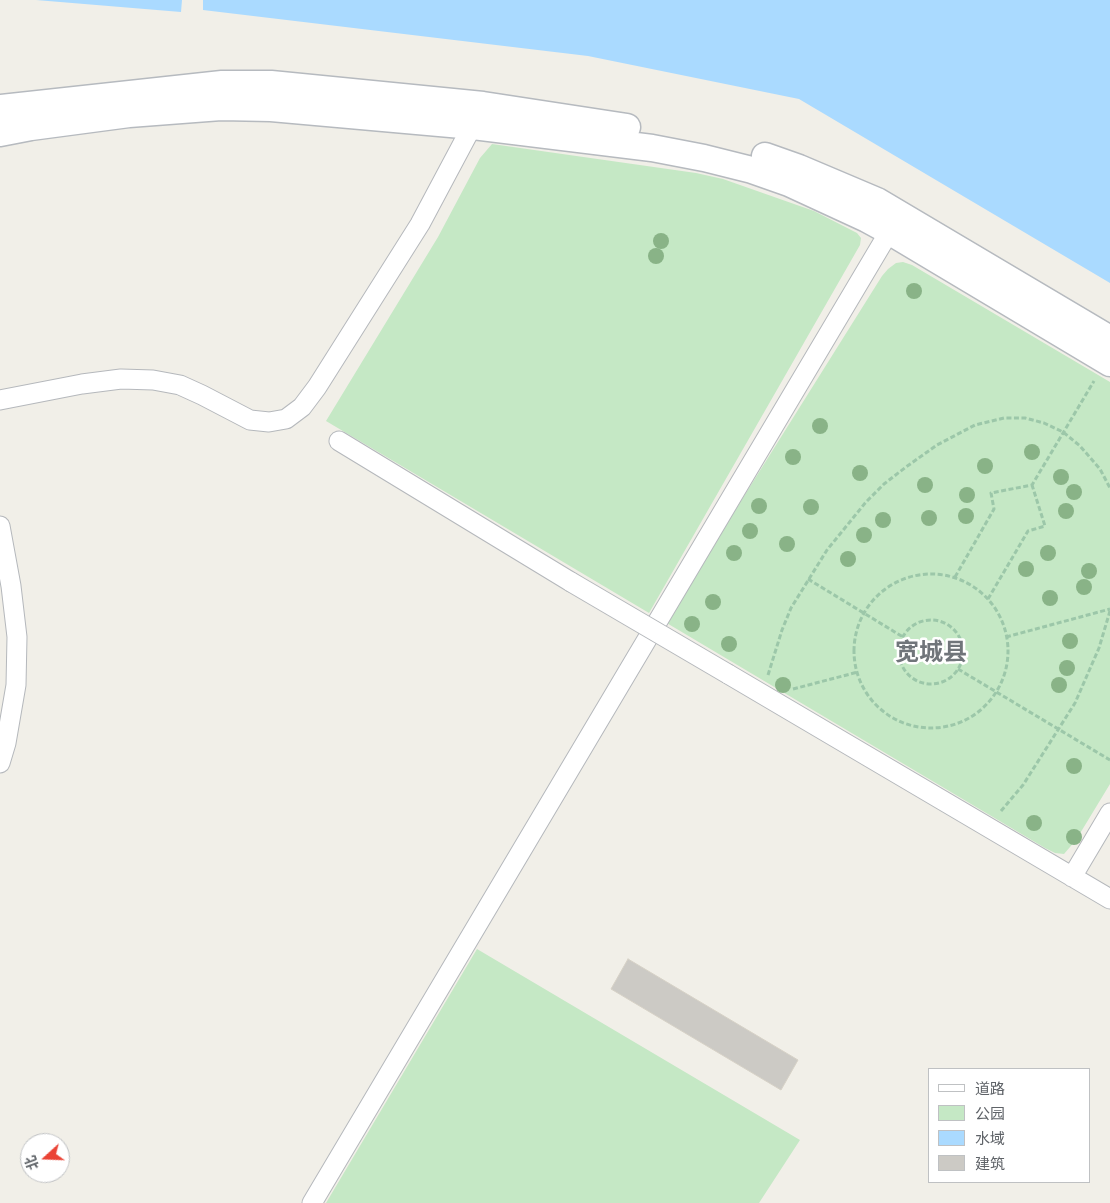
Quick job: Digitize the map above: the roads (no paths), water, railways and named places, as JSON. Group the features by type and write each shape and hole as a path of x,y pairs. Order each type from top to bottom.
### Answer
{"main road":[{"path":"0,108 222,84 271,84 478,115 704,158 752,170 828,200 895,222 1110,339"},
{"path":"0,133 130,114 221,107 478,115"},
{"path":"895,222 1102,371"}],"street":[{"path":"0,400 82,384 121,380 153,380 180,385 250,420 269,422 286,419 302,407 317,387 420,224 478,115"},
{"path":"312,1203 895,222"},
{"path":"339,441 572,582 1110,899"},
{"path":"0,526 11,586 16,637 16,685 6,742 0,763"},
{"path":"1072,877 1110,813"}],"water":[{"path":"36,0 182,0 181,12"},
{"path":"203,0 1110,0 1110,283 799,99 588,56 203,10"}],"district":[{"name":"宽城县","path":"931,653"}]}
